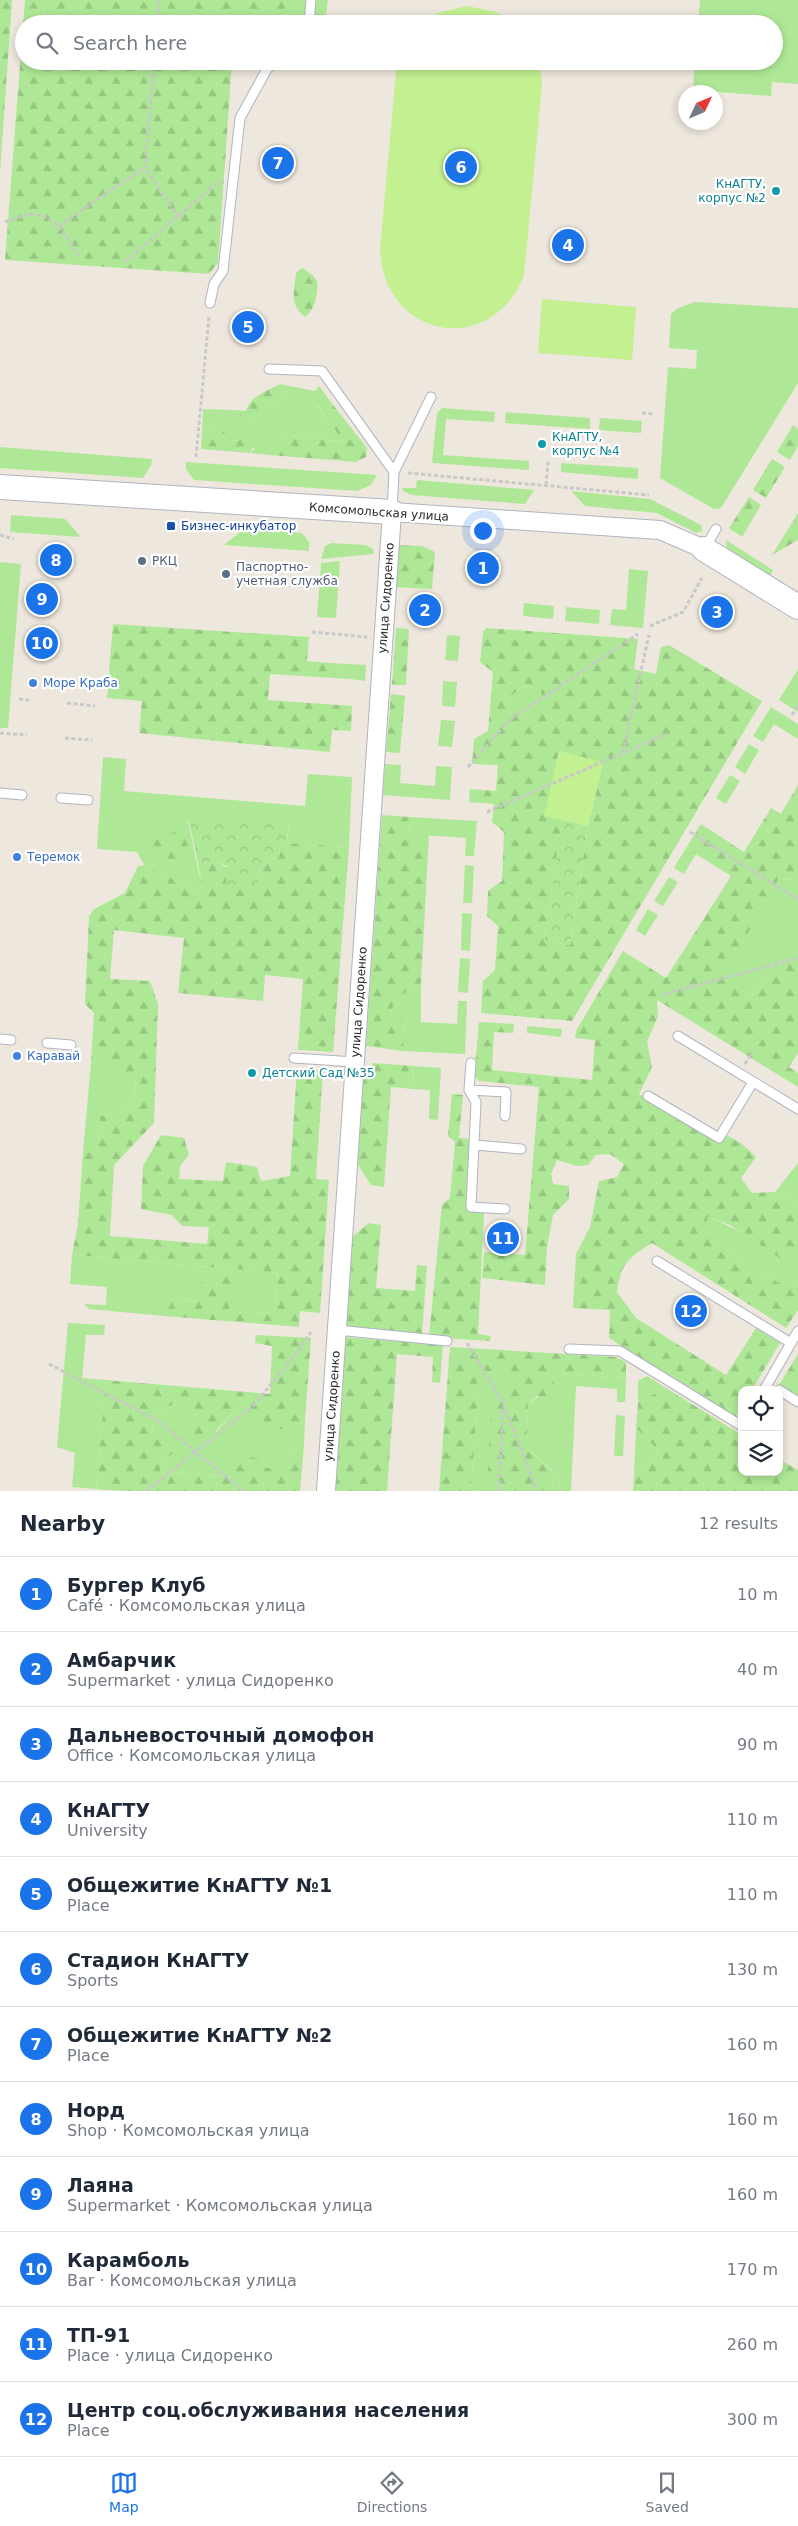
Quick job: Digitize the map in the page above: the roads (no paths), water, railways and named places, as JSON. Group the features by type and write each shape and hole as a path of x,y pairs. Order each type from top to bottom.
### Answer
{"street":[{"name":"Комсомольская улица","path":"0,487 660,530 710,539 795,599"},
{"name":"улица Сидоренко","path":"326,1491 392,512"}],"lane":[{"path":"310,15 311,0"},
{"path":"210,303 214,284 223,271 240,118 266,70"},
{"path":"269,369 322,371 394,472"},
{"path":"392,512 394,472 430,396"},
{"path":"0,793 22,795"},
{"path":"60,798 88,800"},
{"path":"678,1036 798,1109"},
{"path":"0,1039 11,1040"},
{"path":"47,1043 71,1045"},
{"path":"294,1058 355,1062"},
{"path":"471,1063 469,1090 476,1102 470,1206 506,1208"},
{"path":"648,1096 719,1138 753,1082"},
{"path":"469,1090 506,1092 505,1116"},
{"path":"475,1145 521,1149"},
{"path":"657,1261 791,1342"},
{"path":"337,1330 446,1341"},
{"path":"767,1386 798,1331"},
{"path":"569,1348 620,1352 738,1424"},
{"path":"783,1393 798,1402"}],"place":[{"name":"Общежитие КнАГТУ №2","path":"278,163"},
{"name":"Стадион КнАГТУ","path":"461,167"},
{"name":"КнАГТУ, корпус №2","path":"776,191"},
{"name":"КнАГТУ","path":"568,245"},
{"name":"Общежитие КнАГТУ №1","path":"248,327"},
{"name":"КнАГТУ, корпус №4","path":"542,444"},
{"name":"Бизнес-инкубатор","path":"171,526"},
{"name":"Норд","path":"56,560"},
{"name":"РКЦ","path":"142,561"},
{"name":"Бургер Клуб","path":"483,568"},
{"name":"Паспортно- учетная служба","path":"226,574"},
{"name":"Лаяна","path":"42,599"},
{"name":"Амбарчик","path":"425,610"},
{"name":"Дальневосточный домофон","path":"717,612"},
{"name":"Карамболь","path":"42,643"},
{"name":"Море Краба","path":"33,683"},
{"name":"Теремок","path":"17,857"},
{"name":"Каравай","path":"17,1056"},
{"name":"Детский Сад №35","path":"252,1073"},
{"name":"ТП-91","path":"503,1238"},
{"name":"Центр соц.обслуживания населения","path":"691,1311"}]}
